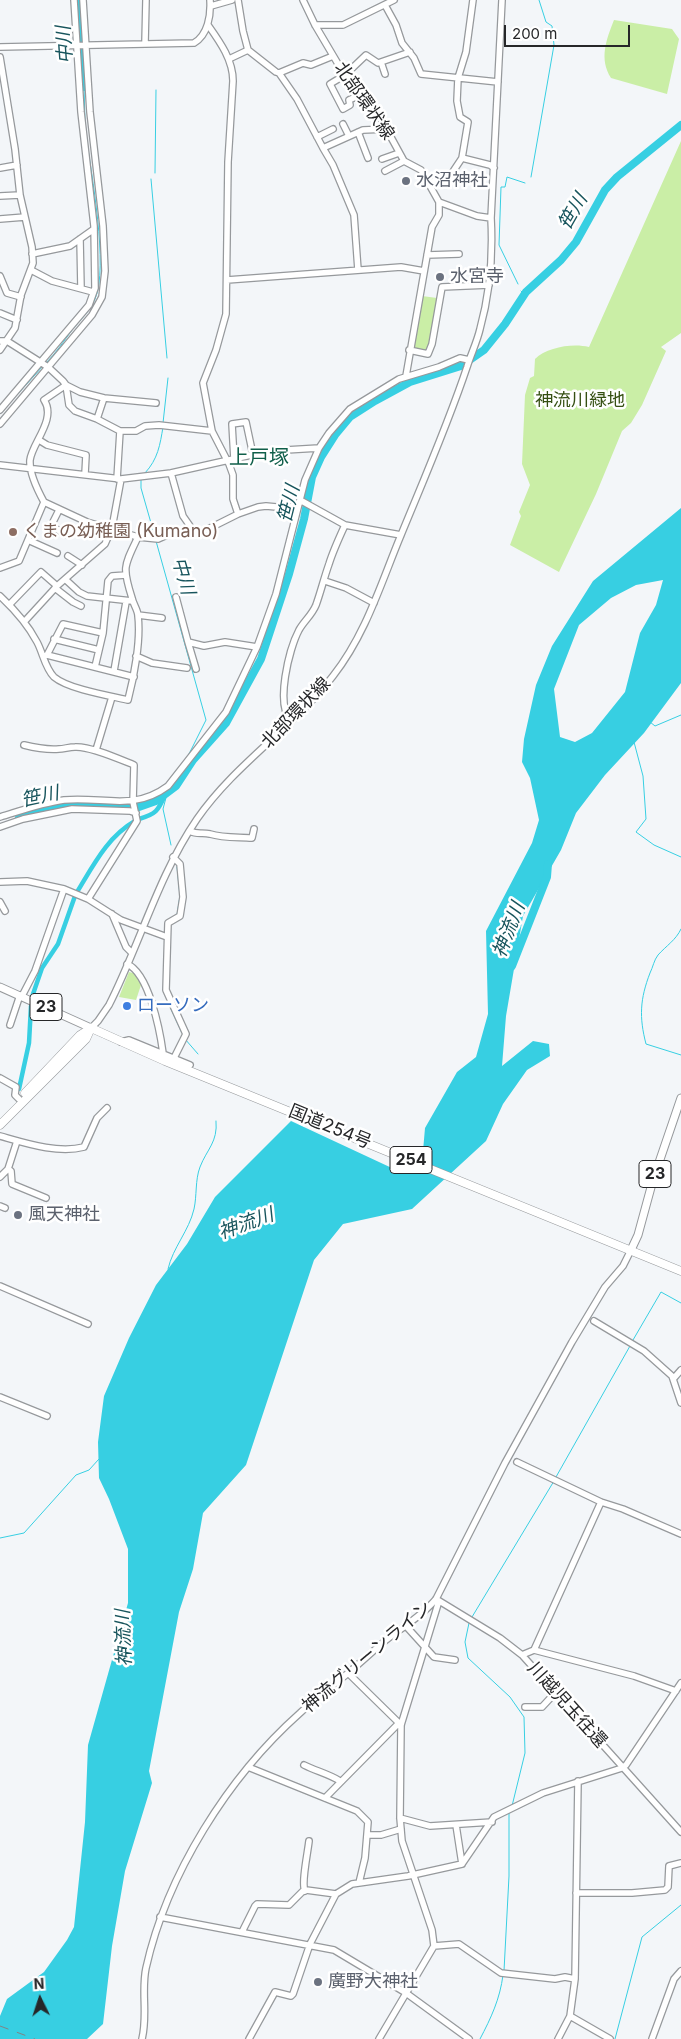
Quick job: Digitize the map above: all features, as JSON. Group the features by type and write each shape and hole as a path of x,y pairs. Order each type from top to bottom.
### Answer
{"highway":[{"name":"国道254号","path":"91,1028 121,1042 681,1271"},
{"path":"0,1121 80,1035 91,1028"},
{"path":"0,1125 86,1038 91,1028"}],"main road":[{"name":"23","path":"0,987 91,1028"},
{"name":"23","path":"628,1249 638,1235 652,1180 681,1098"}],"street":[{"path":"0,410 88,305 93,292 94,228 76,45 74,0"},
{"path":"0,424 92,315 102,297 105,271 103,226 90,112 83,0"},
{"path":"146,0 146,43"},
{"path":"0,47 194,43 200,38 208,25 210,3 232,0"},
{"path":"238,0 242,32 248,50 279,73 297,99 332,166 354,215 358,270"},
{"name":"北部環状線","path":"303,0 315,25 345,75 387,129 404,161 421,170 439,202"},
{"path":"315,25 343,25 394,0"},
{"path":"428,184 452,173 462,158 468,122 460,117 457,101 458,78 466,52 473,0"},
{"path":"0,817 63,800 133,802 159,793 175,778 226,712 258,647 276,594 305,480 319,448 329,432 350,409 406,376 466,359 472,352 480,330 489,285 502,0"},
{"path":"385,5 396,25 402,43 410,52 421,74 498,82"},
{"path":"208,25 229,59 233,71 233,81 228,162 226,314 216,350 202,383 212,431 231,460"},
{"path":"229,59 248,50"},
{"path":"360,95 349,100 350,105 343,109 330,84 345,75 366,55 378,63 410,52"},
{"path":"279,73 303,63 311,65 334,56"},
{"path":"0,57 3,97 17,165 20,195 33,263 21,297 15,328 3,341 0,350"},
{"path":"381,62 385,74"},
{"path":"343,124 349,136"},
{"path":"323,148 368,128 387,129"},
{"path":"317,137 333,129"},
{"path":"358,132 368,158"},
{"path":"382,159 399,153"},
{"path":"462,158 490,165 494,168"},
{"path":"385,171 404,161"},
{"path":"0,168 17,165"},
{"path":"88,179 98,179"},
{"path":"0,196 20,195"},
{"path":"406,376 409,350 432,227 439,214 439,202 477,216 491,218"},
{"path":"0,219 25,218"},
{"path":"32,254 70,246 94,228 103,226"},
{"path":"80,239 81,288"},
{"path":"427,255 459,254"},
{"path":"227,280 401,267 424,271"},
{"path":"30,270 52,281 93,292"},
{"path":"0,276 7,293 21,297"},
{"path":"409,350 428,354 442,287 489,285"},
{"path":"0,313 17,320"},
{"path":"3,341 48,367 66,385 80,392 104,398 156,403"},
{"name":"北部環状線","path":"91,1028 109,1005 173,857 190,831 213,798 231,778 315,698 338,669 360,634 452,412 466,369 466,359"},
{"path":"66,385 71,407 75,411 97,419 120,431 136,431 146,426 159,425 212,431"},
{"path":"66,385 44,400 48,413 44,431 30,460 31,468 44,502 59,510 87,522 138,537 158,539 172,532 204,531 238,514 262,506 287,508 300,501"},
{"path":"97,419 104,398"},
{"path":"238,514 233,499 232,424 246,422 252,455"},
{"path":"24,622 56,587 105,544 112,528 119,479 120,431"},
{"path":"39,440 47,445 86,455 84,474"},
{"path":"0,465 119,479 171,473 269,451 319,448"},
{"path":"171,473 183,516 190,526 191,532"},
{"path":"300,501 345,525 401,535"},
{"path":"0,568 19,561 44,502"},
{"path":"59,510 50,526 65,534"},
{"path":"291,721 287,716 284,703 288,664 300,629 314,610 325,582 328,566 345,525"},
{"path":"114,671 129,602 126,563 138,537"},
{"path":"28,540 57,553"},
{"path":"68,556 82,565"},
{"path":"9,605 41,572 72,602 81,606"},
{"path":"95,667 103,633 108,581 112,576 126,575"},
{"path":"0,596 24,622 45,656 50,672 60,680 89,691 128,700 134,677 138,615 129,602 87,596 66,580"},
{"path":"325,582 346,588 374,603"},
{"path":"176,597 196,669"},
{"path":"138,615 162,618"},
{"path":"45,656 63,624 103,633"},
{"path":"54,639 99,650"},
{"path":"188,642 204,646 225,642 258,647"},
{"path":"45,656 134,677"},
{"path":"136,656 152,663 187,668"},
{"path":"96,750 112,697"},
{"path":"24,745 40,749 58,750 75,746 96,750 134,765 133,802 137,821 88,899"},
{"path":"0,827 23,819 72,809 135,812"},
{"path":"190,831 196,834 209,834 215,837 252,838 254,829"},
{"path":"173,857 180,864 183,897 180,916 168,923 166,990 186,1034 174,1058"},
{"path":"0,882 27,881 64,889 88,899 142,929 168,937"},
{"path":"10,1024 21,996 35,970 64,889"},
{"path":"0,902 5,911"},
{"path":"112,914 126,947 132,953"},
{"path":"127,964 137,971 148,991 163,1053"},
{"path":"121,1042 129,1040 190,1065"},
{"path":"0,1078 16,1087 15,1095 19,1099"},
{"path":"0,1136 17,1141 64,1149 84,1147 97,1118 107,1108"},
{"path":"0,1177 8,1169 17,1141"},
{"path":"8,1169 11,1171 12,1184 46,1198"},
{"name":"神流グリーンライン","path":"144,2037 145,1979 160,1917 171,1888 199,1837 219,1806 275,1737 300,1713 405,1625 427,1609 436,1599 505,1463 572,1342 605,1287 623,1266 628,1249"},
{"path":"0,1286 88,1324"},
{"path":"594,1321 644,1351 674,1378 680,1399"},
{"path":"674,1378 681,1370"},
{"path":"0,1397 47,1416"},
{"path":"517,1462 601,1502 623,1509 681,1534"},
{"path":"534,1650 601,1502"},
{"path":"379,2039 434,1946 432,1930 402,1841 399,1724 438,1604 436,1599"},
{"name":"川越児玉往還","path":"436,1599 500,1638 522,1655 681,1832"},
{"path":"405,1625 434,1657 454,1660"},
{"path":"522,1655 534,1650 634,1676 676,1691"},
{"path":"348,1673 399,1724"},
{"path":"249,2039 274,1993 293,1994 310,1944 336,1894 352,1884 414,1875 462,1864 494,1817 543,1793 622,1768 626,1765 681,1683"},
{"path":"525,1707 542,1706 556,1692"},
{"path":"325,1798 399,1724"},
{"path":"304,1765 340,1781"},
{"path":"248,1768 357,1811 368,1822 365,1858 359,1883"},
{"path":"558,2039 570,2016 575,1979 578,1781"},
{"path":"400,1818 430,1826 492,1822"},
{"path":"456,1824 462,1864"},
{"path":"367,1835 401,1829"},
{"path":"305,1890 302,1887 309,1841"},
{"path":"576,1893 632,1893 665,1890 668,1887 669,1866 681,1863"},
{"path":"242,1932 254,1906 257,1904 289,1905 305,1890"},
{"path":"305,1890 336,1894"},
{"path":"160,1917 334,1950 406,1993 469,2039"},
{"path":"434,1946 459,1944 501,1972 555,1979 565,1977 575,1979"},
{"path":"652,2039 674,1978 681,1972"},
{"path":"570,2016 610,2039"}],"green space":[{"path":"614,20 672,29 679,39 667,94 611,78 605,64 605,49"},
{"name":"神流川緑地","path":"681,141 681,333 661,347 666,351 642,405 631,423 622,431 596,494 559,572 510,545 521,516 519,512 530,485 522,464 525,395 530,378 534,376 535,359 546,352 560,347 589,347"},
{"path":"422,296 437,298 438,300 427,352 411,349"},
{"path":"129,972 137,974 142,982 136,1000 119,997"}],"water":[{"path":"681,508 681,683 644,733 605,775 576,813 561,850 523,916 506,1016 502,1066 533,1041 549,1044 550,1056 527,1070 503,1104 486,1141 412,1209 343,1224 314,1260 246,1465 203,1513 193,1569 179,1612 149,1771 152,1783 125,1871 112,1946 103,2024 87,2039 0,2039 0,2016 7,1999 44,1972 74,1927 85,1822 88,1745 128,1603 128,1549 99,1478 98,1442 104,1396 129,1338 156,1285 187,1244 215,1197 291,1121 394,1169 423,1151 425,1128 457,1072 476,1057 488,1014 486,931 532,843 539,820 530,778 522,762 524,739 536,685 552,646 593,581","holes":["663,580 656,605 640,633 625,692 592,733 575,742 560,737 554,689 579,625 611,598 636,585"]}],"waterway":[{"name":"中川","path":"78,0 84,87"},
{"path":"531,177 554,45 552,26 546,22 539,0"},
{"path":"84,87 85,122"},
{"name":"中川","path":"155,173 156,90"},
{"name":"笹川","path":"19,818 42,810 69,806 139,807 156,801 176,786 193,760 226,723 261,659 289,574 304,519 312,477 321,457 335,435 350,417 375,401 410,382 461,366 484,350 505,324 526,292 561,260 576,242 605,190 617,177 681,125"},
{"path":"46,363 90,308 95,299 99,284 100,243 98,219 86,135"},
{"path":"518,284 499,245 501,187 505,187 507,177 525,183"},
{"name":"中川","path":"151,179 167,358"},
{"name":"笹川","path":"521,291 525,295"},
{"path":"6,407 43,366"},
{"name":"中川","path":"163,423 168,378"},
{"name":"中川","path":"145,473 156,457 163,427"},
{"name":"中川","path":"141,478 141,488 155,537"},
{"name":"中川","path":"156,541 206,720 189,754"},
{"path":"650,722 655,726 681,715"},
{"path":"634,742 643,776 646,819 636,832 654,845 681,857"},
{"path":"167,794 163,809 171,845"},
{"path":"139,819 156,811 165,795"},
{"path":"77,892 95,862 116,835 135,821"},
{"name":"神流川","path":"512,966 547,877 548,864"},
{"path":"177,867 180,896 177,915"},
{"path":"32,997 42,968 58,944 75,896"},
{"path":"681,929 655,959 642,1000 642,1025 646,1044 681,1055"},
{"path":"19,1089 29,1043 31,1006"},
{"path":"171,1009 182,1033"},
{"path":"185,1039 198,1054"},
{"path":"168,1269 173,1253 192,1217 198,1172 214,1140 216,1121"},
{"path":"633,1340 661,1292 681,1303"},
{"path":"556,1477 630,1346"},
{"path":"0,1538 24,1533 76,1475 89,1470 99,1459"},
{"path":"472,1617 554,1481"},
{"path":"469,1623 465,1642 468,1658 510,1697 524,1717 525,1753 512,1806"},
{"path":"504,1971 509,1876 509,1812"},
{"path":"615,2039 642,1937 681,1905"},
{"path":"480,2039 500,1992 503,1975"}],"railway":[{"path":"0,2026 35,2039"}],"place":[{"name":"水沼神社","path":"406,181"},
{"name":"水宮寺","path":"440,277"},
{"name":"くまの幼稚園 (Kumano)","path":"13,532"},
{"name":"ローソン","path":"127,1006"},
{"name":"風天神社","path":"18,1215"},
{"name":"廣野大神社","path":"318,1982"}],"district":[{"name":"上戸塚","path":"259,458"}]}
